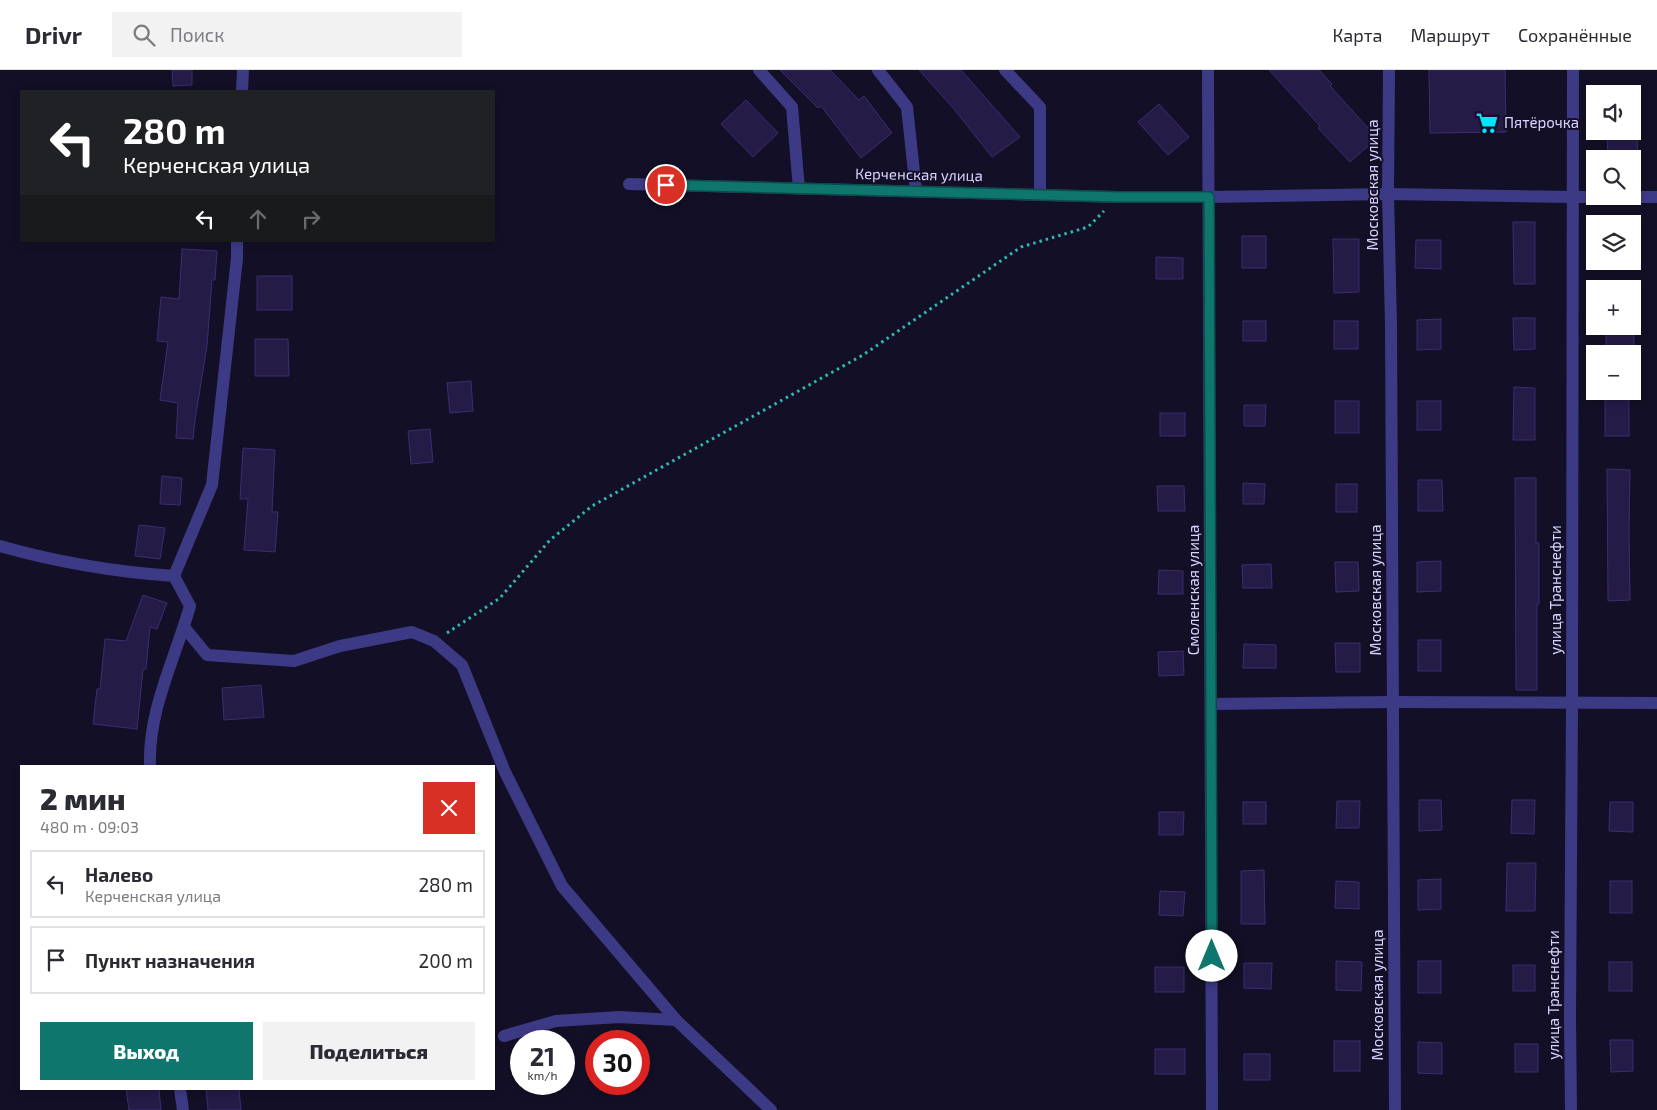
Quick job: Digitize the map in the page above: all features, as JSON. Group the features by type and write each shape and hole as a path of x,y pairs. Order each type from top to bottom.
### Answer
{"street":[{"path":"242,70 242,90"},
{"path":"759,70 792,108 799,189"},
{"path":"878,70 907,107 916,191"},
{"path":"1004,70 1040,107 1040,195"},
{"name":"Смоленская улица","path":"1208,70 1212,1110"},
{"name":"Московская улица","path":"1389,70 1388,194 1391,335 1395,1110"},
{"name":"улица Транснефти","path":"1571,1110 1573,70"},
{"name":"Керченская улица","path":"629,184 1119,197 1388,194 1573,197 1657,196"},
{"path":"174,576 212,485 238,242"},
{"path":"0,546 131,573 174,576"},
{"path":"150,765 152,736 163,682 190,606 174,576"},
{"path":"184,627 207,655 294,661 340,646 412,632 434,641 462,665 505,772 562,886 676,1020 770,1110"},
{"path":"1211,704 1393,702 1657,704"},
{"path":"504,1036 556,1021 619,1017 676,1020"},
{"path":"180,1090 183,1110"}],"path":[{"path":"434,641 500,598 550,540 592,506 863,355 1020,247 1088,227 1119,197"}],"building":[{"path":"172,70 192,70 192,85 173,86"},
{"path":"780,70 830,70 859,100 864,96 892,133 861,158 821,106 818,108"},
{"path":"919,70 961,70 1020,137 992,157 954,109"},
{"path":"1269,70 1319,70 1332,84 1330,86 1377,138 1350,162 1318,128 1320,126"},
{"path":"1429,70 1505,70 1506,132 1430,133"},
{"path":"746,100 778,133 753,157 721,124"},
{"path":"1159,104 1189,137 1168,155 1138,122"},
{"path":"1607,140 1637,140 1638,150 1608,150"},
{"path":"1513,222 1535,222 1535,284 1514,284"},
{"path":"1242,236 1266,236 1266,268 1242,268"},
{"path":"1333,239 1359,239 1359,292 1334,293"},
{"path":"1416,240 1441,240 1441,269 1415,268"},
{"path":"182,249 217,251 215,280 212,280 207,346 193,439 176,438 178,403 160,400 168,342 157,341 161,297 179,299"},
{"path":"1156,257 1183,258 1183,279 1156,279"},
{"path":"257,276 292,276 292,310 257,310"},
{"path":"1513,318 1535,318 1535,349 1514,350"},
{"path":"1441,319 1441,349 1417,350 1417,320"},
{"path":"1243,321 1266,321 1266,341 1243,341"},
{"path":"1334,321 1358,321 1358,349 1334,349"},
{"path":"1606,335 1634,335 1634,345 1606,345"},
{"path":"255,339 288,339 289,376 255,376"},
{"path":"471,381 473,411 450,413 447,383"},
{"path":"1514,387 1535,388 1535,440 1513,440"},
{"path":"1605,400 1629,400 1629,436 1605,436"},
{"path":"1335,401 1359,401 1359,433 1335,433"},
{"path":"1417,401 1441,401 1441,430 1417,430"},
{"path":"1244,405 1266,405 1265,426 1244,426"},
{"path":"1160,413 1185,413 1185,436 1160,436"},
{"path":"430,429 433,462 411,464 408,431"},
{"path":"243,448 275,450 272,512 278,512 275,552 244,550 248,499 240,499"},
{"path":"1607,469 1630,470 1630,600 1608,601"},
{"path":"162,476 182,478 180,505 160,504"},
{"path":"1515,478 1536,478 1536,543 1539,543 1537,690 1516,690"},
{"path":"1418,480 1442,480 1443,511 1418,511"},
{"path":"1243,483 1265,484 1264,504 1243,504"},
{"path":"1336,484 1357,484 1357,512 1336,512"},
{"path":"1157,486 1184,486 1185,511 1158,511"},
{"path":"139,525 165,528 160,559 135,556"},
{"path":"1441,561 1441,591 1417,592 1417,562"},
{"path":"1335,562 1358,562 1359,591 1336,592"},
{"path":"1271,564 1272,588 1243,588 1242,565"},
{"path":"1159,570 1183,571 1183,594 1158,594"},
{"path":"143,595 167,603 157,629 150,627 146,669 143,669 137,729 93,724 97,689 100,689 105,639 126,641"},
{"path":"1418,640 1441,640 1441,671 1418,671"},
{"path":"1335,643 1360,643 1360,672 1336,672"},
{"path":"1244,644 1276,645 1276,668 1243,668"},
{"path":"1183,651 1184,675 1159,676 1158,652"},
{"path":"261,685 264,717 224,720 222,688"},
{"path":"1419,800 1441,800 1442,830 1419,831"},
{"path":"1512,800 1535,800 1534,834 1511,833"},
{"path":"1337,801 1360,801 1359,828 1336,828"},
{"path":"1243,802 1266,802 1266,824 1243,824"},
{"path":"1610,802 1633,802 1633,832 1609,831"},
{"path":"1159,812 1184,812 1183,835 1159,835"},
{"path":"1507,863 1536,863 1535,911 1506,911"},
{"path":"1264,870 1265,924 1241,924 1241,871"},
{"path":"1441,879 1441,909 1418,910 1418,880"},
{"path":"1336,881 1359,882 1359,909 1335,908"},
{"path":"1610,881 1632,881 1632,913 1610,913"},
{"path":"1160,891 1185,892 1183,916 1159,915"},
{"path":"1336,961 1362,962 1361,991 1336,990"},
{"path":"1418,961 1441,961 1441,993 1418,993"},
{"path":"1609,962 1632,962 1632,991 1609,991"},
{"path":"1244,963 1272,963 1271,989 1244,988"},
{"path":"1513,965 1535,965 1535,991 1513,991"},
{"path":"1155,967 1184,967 1184,992 1155,992"},
{"path":"1610,1040 1633,1040 1633,1071 1611,1072"},
{"path":"1334,1041 1360,1041 1360,1071 1334,1071"},
{"path":"1418,1042 1442,1043 1442,1074 1418,1073"},
{"path":"1515,1044 1538,1044 1538,1072 1515,1072"},
{"path":"1155,1049 1185,1049 1185,1074 1155,1074"},
{"path":"1244,1054 1270,1054 1270,1080 1244,1080"},
{"path":"126,1090 159,1090 161,1110 129,1110"},
{"path":"206,1090 239,1090 241,1110 208,1110"}],"place":[{"name":"Пятёрочка","path":"1487,123"}],"route":[{"path":"666,185 1119,197 1209,197 1212,956"}]}
